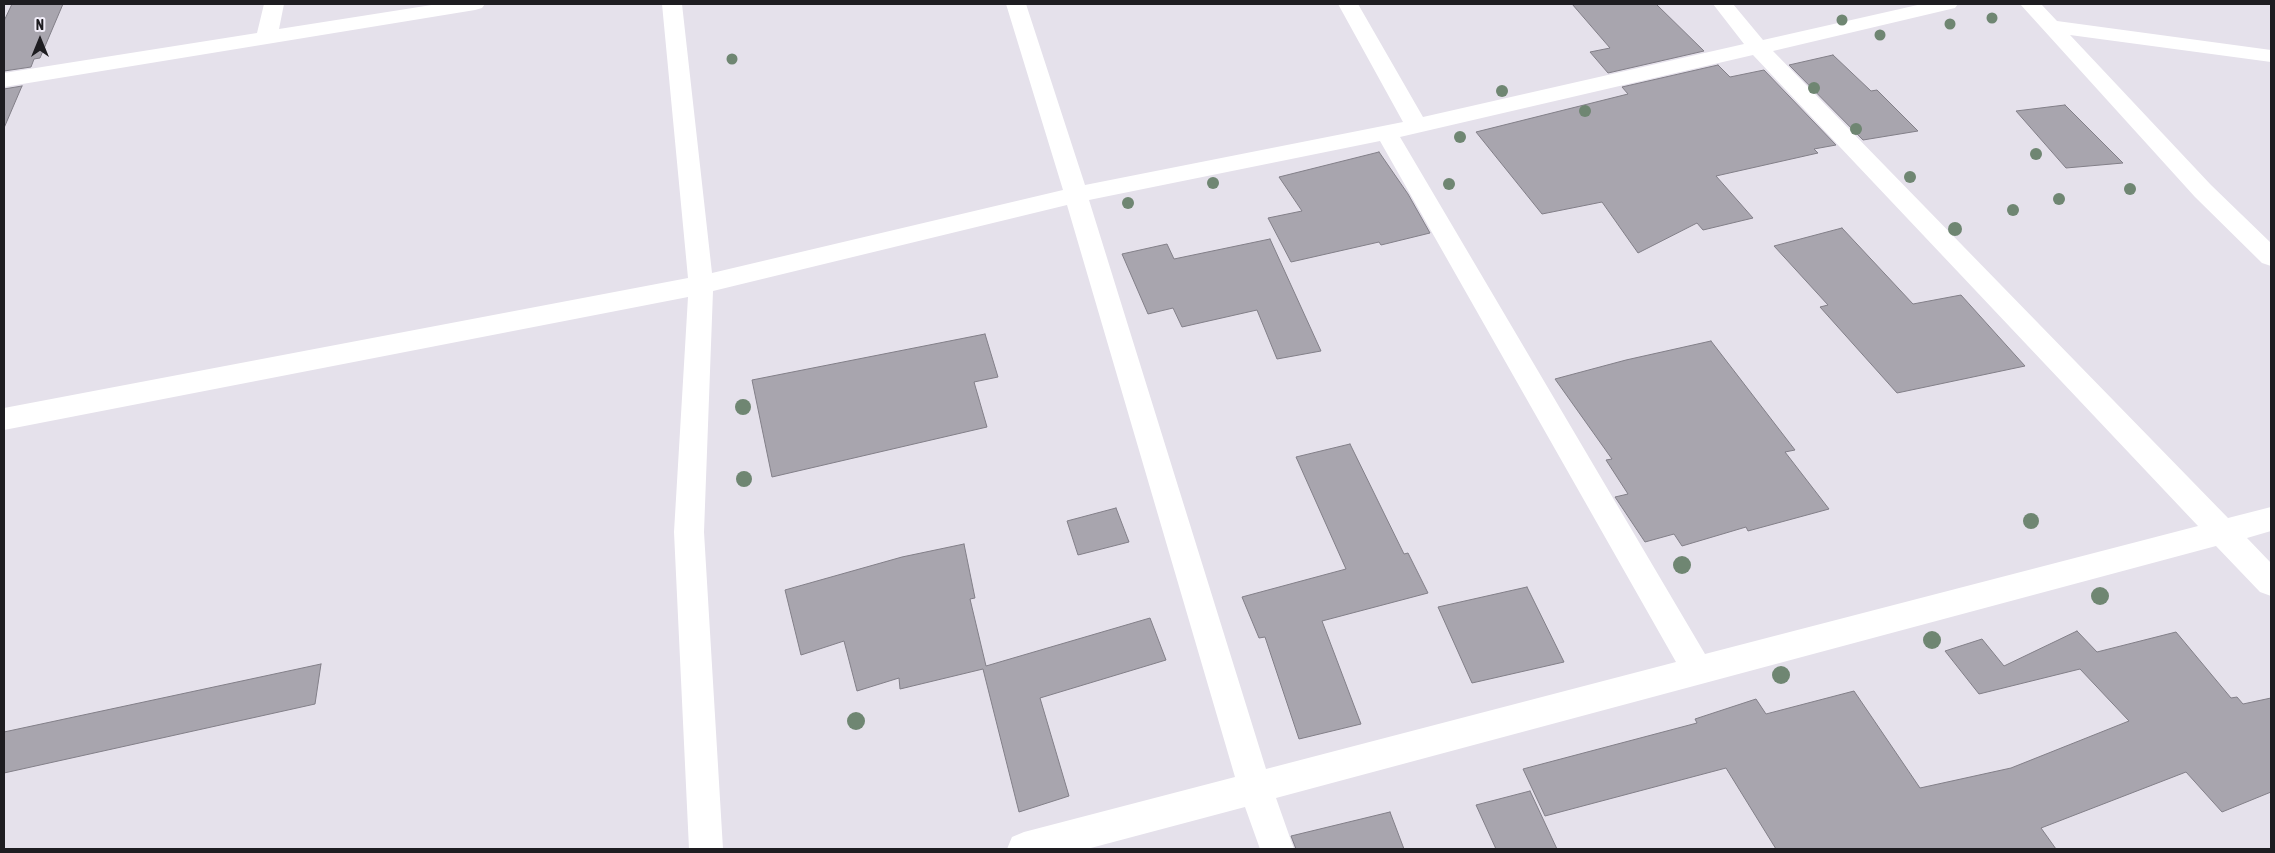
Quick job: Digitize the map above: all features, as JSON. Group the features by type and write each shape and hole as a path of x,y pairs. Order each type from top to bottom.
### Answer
{"street":[{"path":"267,37 274,4"},
{"path":"4,80 475,4"},
{"path":"672,4 701,285 689,532 706,849"},
{"path":"1016,4 1076,195 1255,787 1277,849"},
{"path":"1348,4 1417,126"},
{"path":"1723,4 1758,48 2271,583"},
{"path":"4,419 701,285 1076,195 1417,126 1948,4"},
{"path":"2030,4 2202,191 2271,258"},
{"path":"2050,26 2271,56"},
{"path":"1386,132 1697,670"},
{"path":"1024,849 2271,519"}],"building":[{"path":"12,4 63,4 40,58 34,59 31,67 4,71 4,21"},
{"path":"1572,4 1656,4 1704,51 1608,73 1590,52 1610,48"},
{"path":"1833,55 1871,91 1877,90 1918,131 1863,140 1789,65"},
{"path":"1718,65 1730,77 1764,70 1836,145 1814,149 1818,153 1716,176 1753,218 1703,230 1697,223 1638,253 1602,202 1542,214 1476,132 1628,94 1622,87"},
{"path":"22,86 4,128 4,89"},
{"path":"2065,105 2123,163 2066,168 2016,111"},
{"path":"1379,152 1408,194 1430,233 1381,245 1379,242 1291,262 1268,218 1302,211 1279,177"},
{"path":"1842,228 1913,304 1961,295 2025,366 1897,393 1820,307 1828,305 1774,246"},
{"path":"1270,239 1321,351 1277,359 1257,310 1182,327 1173,308 1148,314 1122,254 1167,244 1174,259"},
{"path":"985,334 998,377 974,382 987,427 772,477 752,380"},
{"path":"1711,341 1795,450 1785,452 1829,509 1748,531 1746,527 1682,546 1674,534 1645,542 1615,497 1628,494 1606,460 1612,459 1555,379 1626,360"},
{"path":"1350,444 1404,554 1408,553 1428,593 1322,621 1361,724 1299,739 1265,637 1259,638 1242,597 1346,569 1296,457"},
{"path":"1116,508 1129,542 1078,555 1067,521"},
{"path":"964,544 975,598 970,599 986,666 1150,618 1166,660 1040,698 1069,796 1019,812 983,669 900,689 899,678 857,691 844,641 801,655 785,590 902,557"},
{"path":"1527,587 1564,662 1472,683 1438,607"},
{"path":"2077,631 2097,652 2176,632 2231,698 2237,697 2243,704 2271,698 2271,792 2222,812 2186,772 2041,828 2056,849 1776,849 1726,768 1545,816 1523,769 1697,723 1695,719 1756,699 1766,714 1854,691 1920,788 2011,768 2129,721 2080,669 1979,694 1945,651 1982,639 2004,666"},
{"path":"321,664 315,704 4,773 4,732"},
{"path":"1530,791 1557,849 1496,849 1476,805"},
{"path":"1390,812 1404,849 1296,849 1291,836"}]}
